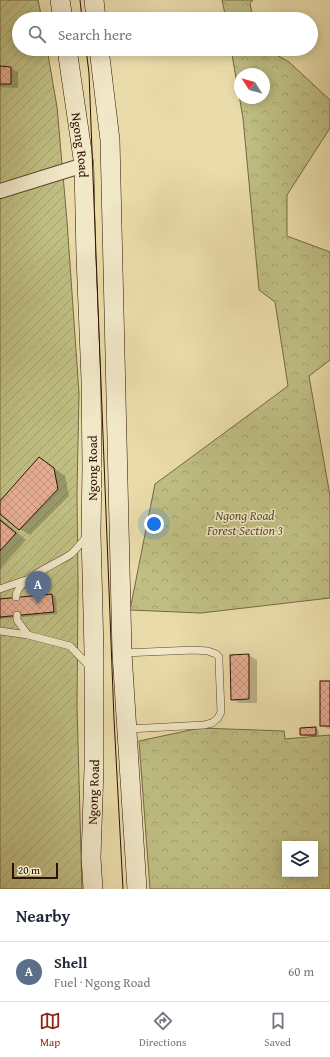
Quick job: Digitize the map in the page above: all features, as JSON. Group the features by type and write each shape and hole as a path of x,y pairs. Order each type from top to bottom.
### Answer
{"main road":[{"path":"60,0 62,12"},
{"path":"94,0 95,12"},
{"name":"Ngong Road","path":"68,56 84,165 91,388 91,533 94,670 94,768 91,858 93,889"},
{"name":"Ngong Road","path":"101,56 110,140 122,654 128,729 137,889"}],"street":[{"path":"0,191 84,165"}],"lane":[{"path":"0,589 26,580 71,554 91,533"},
{"path":"16,597 16,594 26,580"},
{"path":"17,615 17,620 28,635"},
{"path":"0,631 28,635 70,646 94,670"},
{"path":"122,654 189,650 208,651 219,657 221,712 218,718 212,723 196,726 128,729"}],"green space":[{"path":"0,0 38,0 41,12 12,12 12,56 48,56 57,107 67,221 79,393 77,493 77,707 82,889 0,889"},
{"path":"222,0 253,0 250,3 252,12 225,12"},
{"name":"Ngong Road Forest Section 3","path":"232,56 278,56 289,62 330,100 330,128 287,195 287,236 330,252 330,360 309,376 330,496 330,598 201,613 130,610 155,484 288,386 275,302 259,290 241,104 270,104 270,68 234,68"},
{"path":"200,728 284,731 285,739 330,735 330,889 150,889 139,741"}],"building":[{"path":"0,66 11,67 11,84 0,84"},
{"path":"39,457 54,468 58,489 19,530 0,514 0,501"},
{"path":"0,520 16,533 0,551"},
{"path":"52,594 54,612 0,617 0,599"},
{"path":"249,654 249,699 231,700 230,655"},
{"path":"320,681 330,681 330,726 320,726"},
{"path":"316,727 316,735 300,735 300,728"}],"tram line":[{"path":"80,0 81,12"},
{"path":"87,56 89,73 114,719 123,889"}],"place":[{"name":"Shell","path":"38,604"}]}
